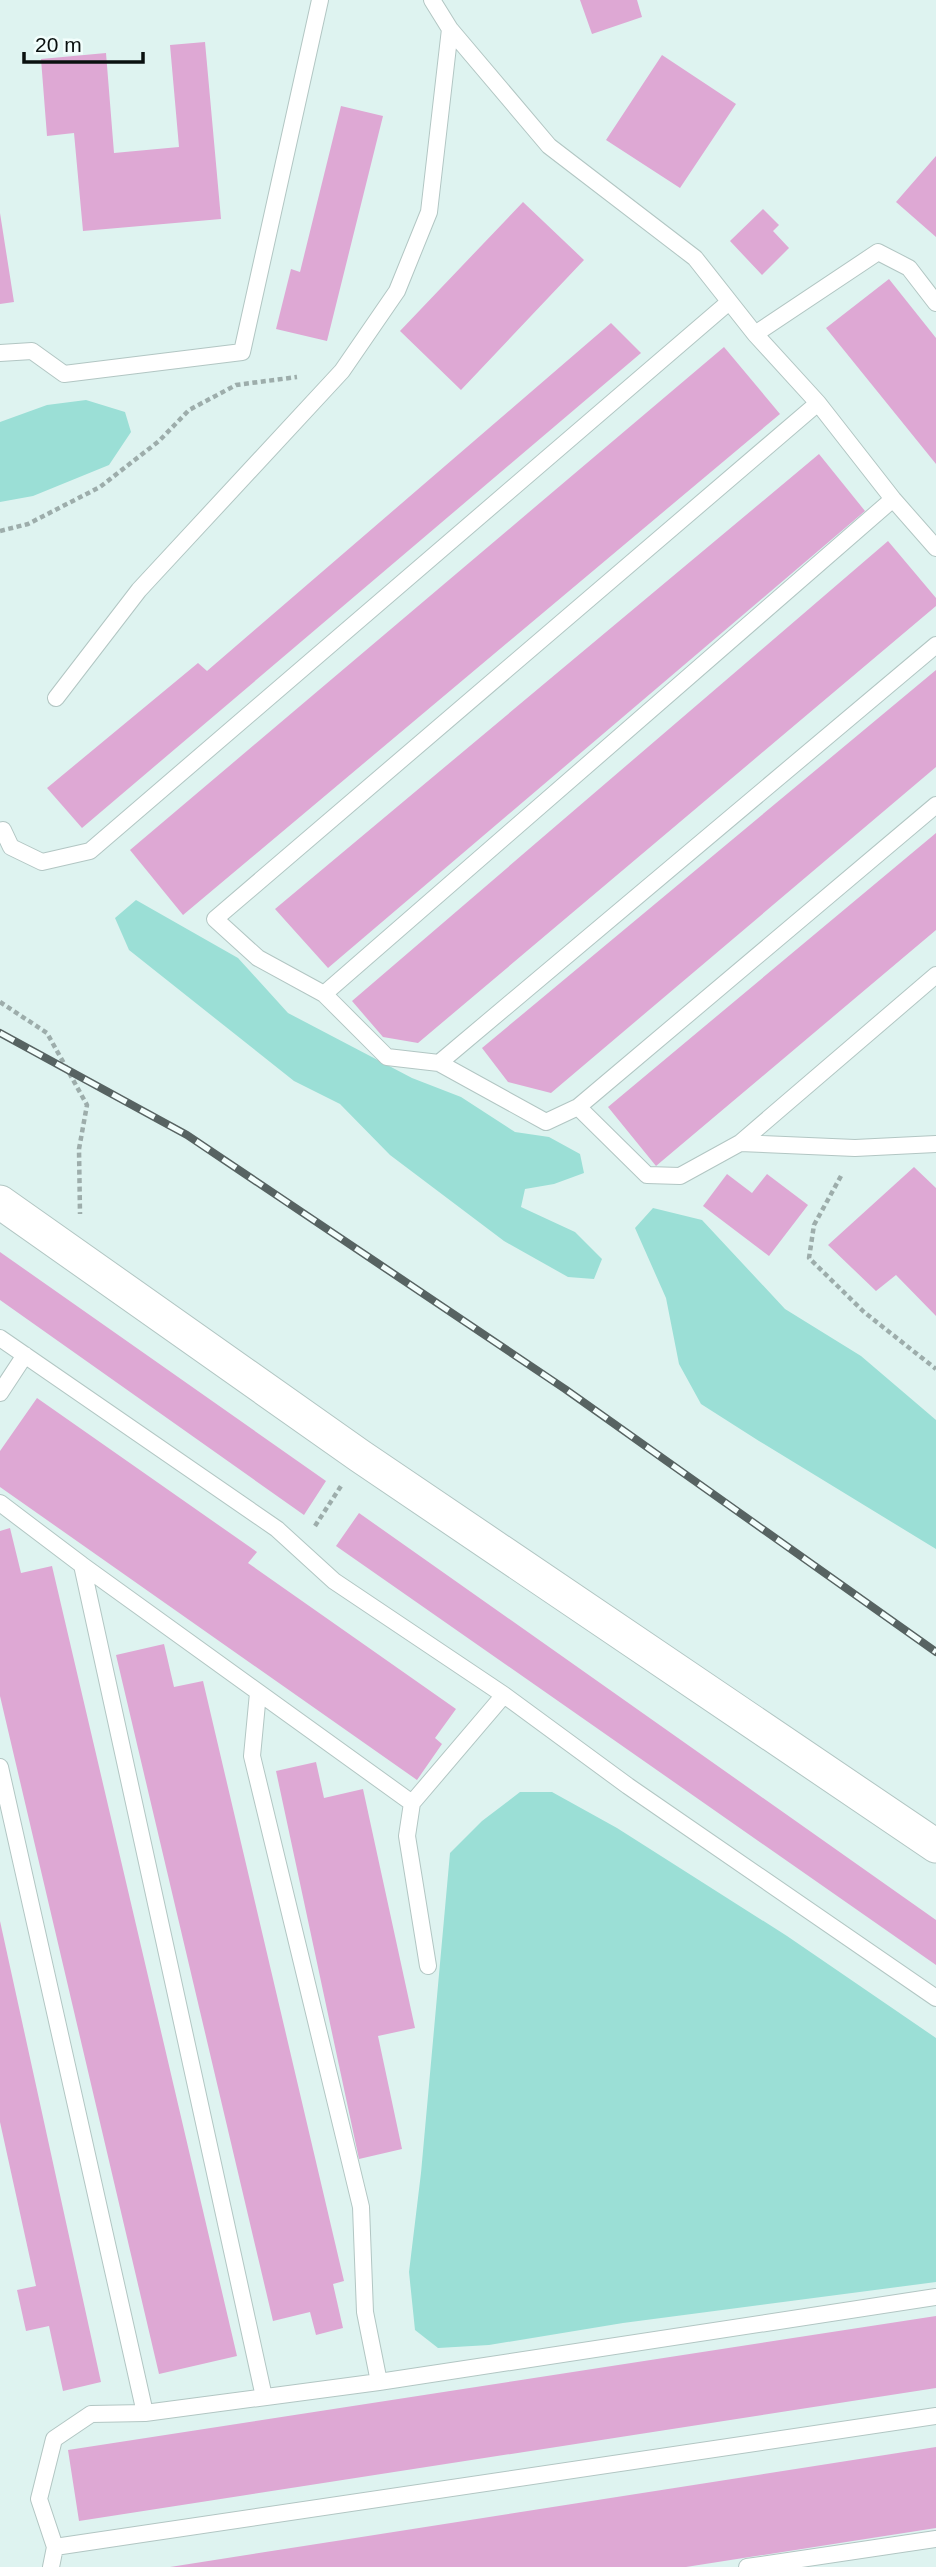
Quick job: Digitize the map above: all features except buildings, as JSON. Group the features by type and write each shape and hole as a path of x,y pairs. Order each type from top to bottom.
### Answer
{"street":[{"path":"0,1202 360,1456 936,1846"}],"lane":[{"path":"0,353 32,351 64,374 242,352 320,0"},
{"path":"432,0 450,29 549,146 695,258 755,334 818,403 893,499 936,548"},
{"path":"56,698 139,590 342,370 397,291 429,212 450,29"},
{"path":"755,334 878,252 909,268 936,303"},
{"path":"3,830 10,847 42,862 90,851 729,302"},
{"path":"818,403 215,919 258,958 324,994 387,1057 439,1063 546,1122 578,1107 936,805"},
{"path":"324,994 893,499"},
{"path":"439,1063 936,645"},
{"path":"578,1107 647,1175 680,1176 740,1143 936,975"},
{"path":"740,1143 855,1149 936,1144"},
{"path":"0,1338 277,1529 334,1581 504,1695 628,1786 936,1998"},
{"path":"0,1393 25,1355"},
{"path":"0,1503 412,1803"},
{"path":"82,1565 264,2397"},
{"path":"258,1693 252,1756 360,2207 365,2312 379,2382"},
{"path":"428,1966 407,1836 412,1803 504,1695"},
{"path":"0,1767 145,2413"},
{"path":"51,2567 55,2547 39,2499 54,2439 91,2414 145,2413 379,2382 936,2297"},
{"path":"55,2547 936,2416"},
{"path":"747,2567 936,2539"}],"path":[{"path":"0,531 28,524 100,487 159,441 189,410 236,385 342,370"},
{"path":"0,1002 47,1033 86,1105 79,1149 78,1257"},
{"path":"855,1149 814,1225 809,1258 864,1312 936,1369"},
{"path":"300,1550 360,1456"}],"shaded area":[{"path":"86,400 125,412 131,432 109,465 33,496 0,502 0,422 47,405"},
{"path":"136,900 238,958 288,1013 412,1078 461,1097 515,1132 549,1137 580,1154 584,1173 554,1184 525,1189 521,1207 575,1232 602,1259 594,1279 568,1277 504,1241 390,1155 340,1104 294,1081 129,950 115,918"},
{"path":"653,1208 702,1220 785,1309 861,1356 936,1420 936,1549 701,1404 679,1364 666,1298 635,1228"},
{"path":"520,1792 552,1792 617,1828 787,1936 936,2038 936,2282 623,2323 489,2345 438,2348 415,2330 409,2272 421,2173 450,1853 482,1821"}],"railway":[{"path":"0,1033 187,1135 565,1389 936,1652"}]}
